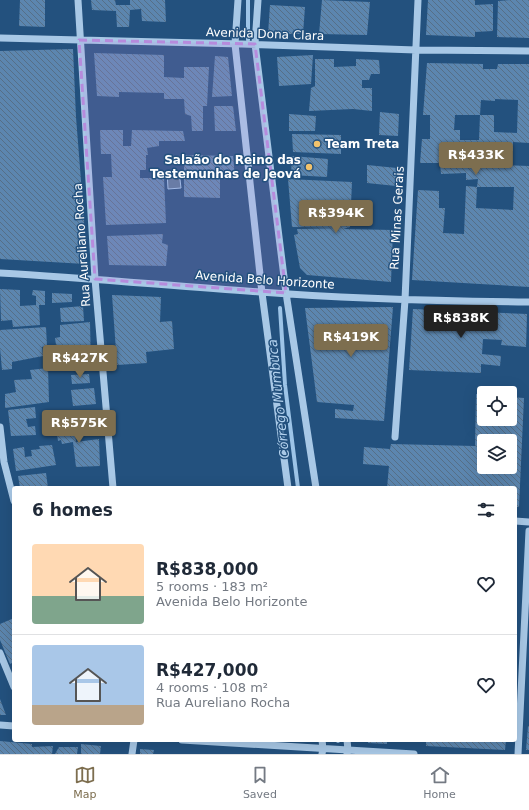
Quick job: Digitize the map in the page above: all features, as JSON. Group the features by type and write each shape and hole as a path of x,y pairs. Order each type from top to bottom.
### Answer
{"street":[{"name":"Rua Aureliano Rocha","path":"78,0 79,40 95,279 113,486"},
{"path":"238,0 235,44 262,292 288,486"},
{"path":"258,0 255,44 286,293 316,486"},
{"name":"Rua Minas Gerais","path":"395,437 405,300 418,0"},
{"name":"Avenida Dona Clara","path":"0,38 255,44 416,50 529,51"},
{"name":"Avenida Belo Horizonte","path":"0,273 262,292 405,300 529,302"},
{"path":"0,426 4,462 12,493"},
{"path":"517,521 529,522"},
{"path":"518,754 529,531"},
{"path":"0,653 12,683"},
{"path":"0,725 12,726"},
{"path":"132,754 134,742"},
{"path":"206,742 323,752 414,754"},
{"path":"322,742 323,752"},
{"path":"347,742 348,752"}],"highlighted area":[{"path":"79,40 255,44 286,293 95,279"}],"water":[{"path":"167,171 179,171 181,188 168,189"}],"building":[{"path":"20,0 45,0 45,27 19,26"},
{"path":"91,0 115,0 116,5 130,5 130,0 165,0 166,22 142,21 141,9 130,10 129,27 117,27 116,11 92,10"},
{"path":"322,0 370,2 367,35 319,34"},
{"path":"428,0 475,0 475,5 493,4 493,31 475,32 475,37 426,35"},
{"path":"529,0 529,38 497,37 498,1"},
{"path":"270,5 305,7 303,34 268,34"},
{"path":"73,49 76,117 84,219 85,264 0,259 0,51"},
{"path":"94,53 164,55 164,77 184,78 184,67 209,67 207,106 203,106 203,131 192,131 191,116 185,114 184,99 164,99 164,93 119,92 119,97 97,96"},
{"path":"313,55 311,84 279,86 277,57"},
{"path":"215,56 228,57 232,96 212,97"},
{"path":"315,59 334,59 334,67 356,66 356,59 379,60 380,74 371,74 369,80 362,80 362,88 372,88 372,111 353,109 309,111 311,88 315,86"},
{"path":"427,63 483,64 483,69 497,69 498,64 529,64 529,143 513,142 513,151 504,151 503,165 529,166 529,287 412,280 418,190 439,191 439,208 445,208 443,233 464,234 466,186 477,187 478,179 466,180 466,173 441,174 440,163 420,163 422,139 430,139 430,115 423,115","holes":["481,100 518,100 517,133 494,132 494,115 480,115","455,115 480,115 479,140 460,140 460,130 454,130","477,187 514,187 513,210 476,208"]},
{"path":"214,106 233,106 236,131 215,131"},
{"path":"380,112 399,114 398,136 379,135"},
{"path":"289,114 316,116 315,131 289,131"},
{"path":"100,130 123,130 123,146 131,146 132,130 183,131 185,141 159,141 159,146 147,148 148,155 146,155 146,170 140,170 140,178 164,178 166,223 106,225 103,177 112,177 111,154 101,154"},
{"name":"Team Treta","path":"292,134 341,135 341,154 293,152"},
{"path":"184,155 233,156 235,178 220,178 220,198 184,197"},
{"name":"Salaão do Reino das Testemunhas de Jeová","path":"292,156 328,159 327,177 291,175"},
{"path":"367,165 397,168 396,186 367,183"},
{"path":"288,179 352,182 350,227 343,229 393,230 391,282 307,275 300,268 294,235 298,234 297,229 339,228 292,227"},
{"path":"163,234 162,243 168,245 166,266 109,265 107,236"},
{"path":"0,289 20,290 20,306 36,305 36,296 32,295 33,290 45,291 45,305 39,305 40,325 13,327 12,320 1,321"},
{"path":"52,293 72,294 72,302 52,303"},
{"path":"112,295 161,297 160,322 172,321 174,349 146,352 147,363 117,365"},
{"path":"83,306 84,321 61,322 60,308"},
{"path":"393,307 384,421 335,418 335,409 353,411 354,405 317,402 305,308"},
{"path":"413,309 527,314 526,347 501,345 502,340 483,339 482,354 501,356 500,366 481,364 481,373 409,370"},
{"path":"90,322 91,366 57,369 55,338 60,337 60,325","holes":["78,349 79,354 68,356 67,350"]},
{"path":"46,327 47,346 42,347 43,356 12,362 12,369 2,370 0,330"},
{"path":"48,368 49,402 5,408 5,394 16,392 14,380 32,379 30,370"},
{"path":"89,374 90,383 72,384 71,375"},
{"path":"94,388 96,404 73,406 71,390"},
{"path":"476,394 477,426 517,426 517,398 524,398 519,507 517,507 517,486 387,486 389,466 363,464 364,447 390,449 391,444 475,446"},
{"path":"35,407 36,418 26,419 28,427 35,426 36,435 11,436 8,410"},
{"path":"73,414 76,442 99,439 100,466 76,467 73,442 62,444 61,440 58,441 56,427 62,425 59,415"},
{"path":"52,445 56,465 16,471 13,449 24,447 25,457 32,456 31,450 40,449 39,446"},
{"path":"46,473 48,486 20,486 18,476"},
{"path":"12,619 12,663 10,664 0,640 0,624"},
{"path":"0,699 6,715 0,715"},
{"path":"528,726 529,750 526,750"},
{"path":"0,741 32,744 32,747 53,746 52,754 0,754"},
{"path":"387,742 387,744 368,743"},
{"path":"426,742 506,742 505,750 426,746"},
{"path":"81,744 101,746 100,754 81,754"},
{"path":"59,747 78,747 77,754 55,754"},
{"path":"140,749 154,750 153,754 140,754"}],"waterway":[{"name":"Córrego Mumbuca","path":"248,0 248,40"},
{"name":"Córrego Mumbuca","path":"280,308 285,385 298,486"}],"place":[{"name":"Team Treta","path":"317,144"},
{"name":"Salaão do Reino das Testemunhas de Jeová","path":"309,167"}]}
